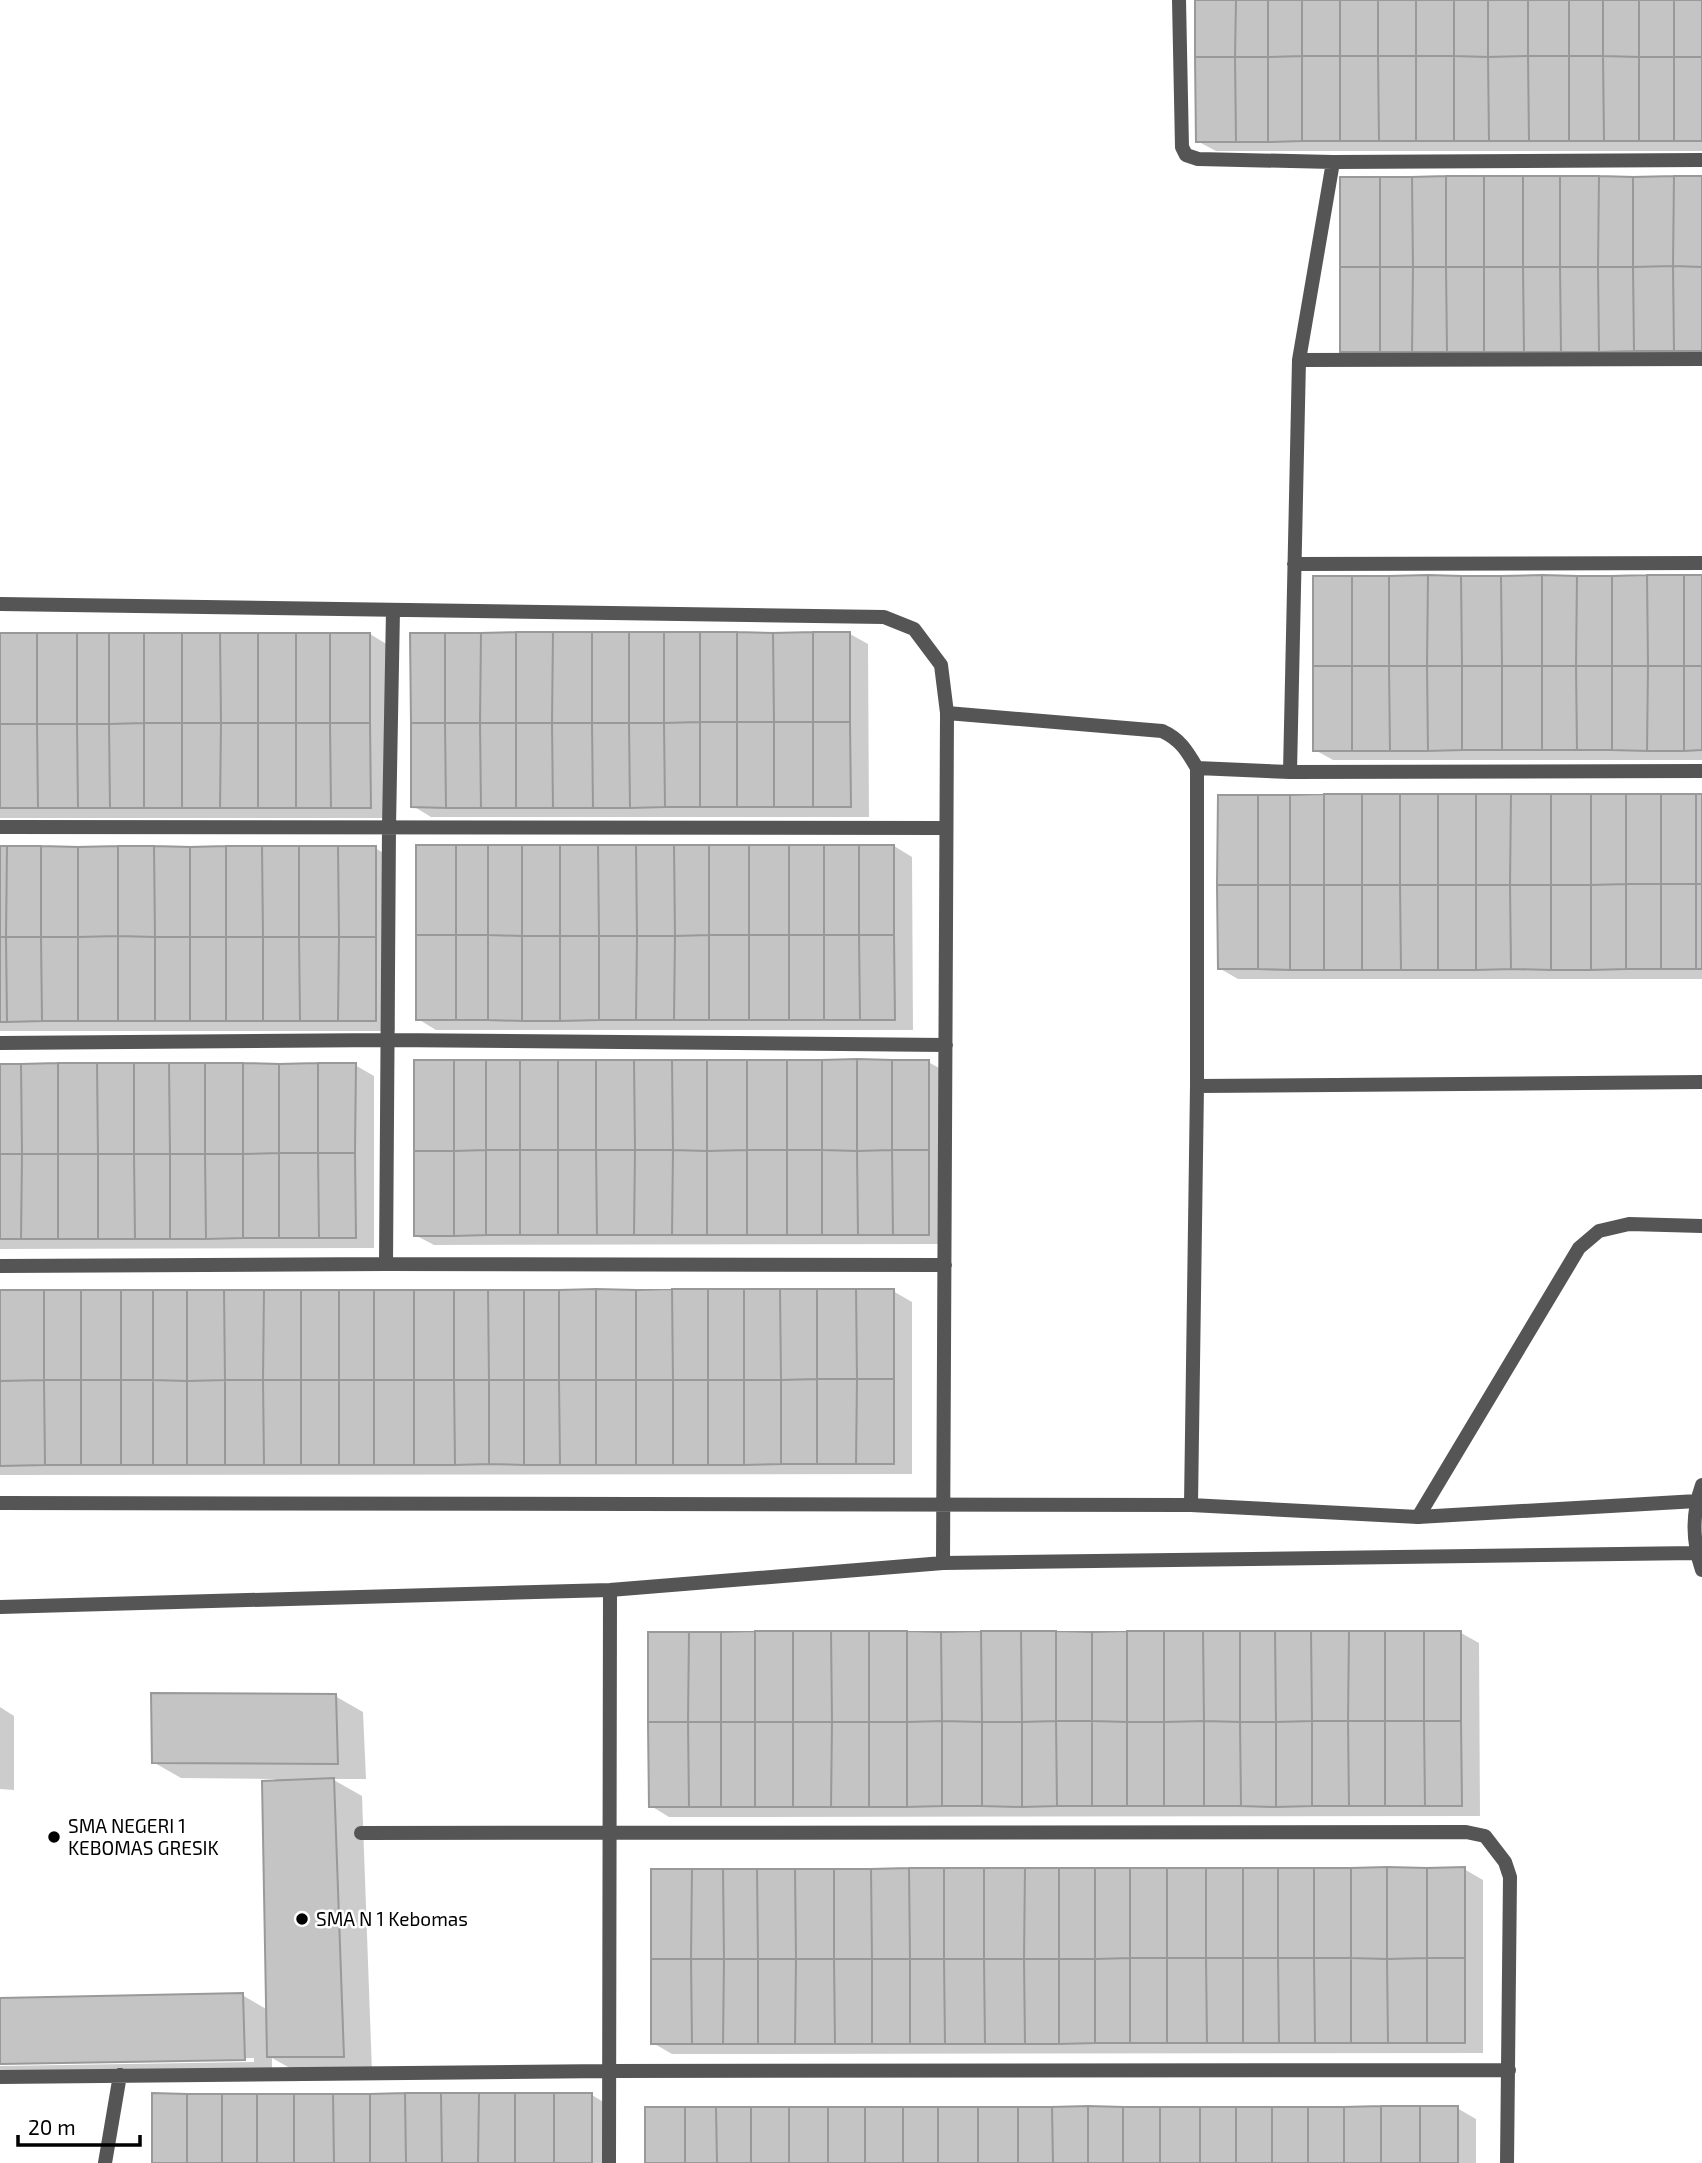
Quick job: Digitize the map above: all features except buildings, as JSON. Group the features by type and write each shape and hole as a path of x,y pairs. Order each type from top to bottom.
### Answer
{"street":[{"path":"1179,0 1182,147 1186,155 1198,159 1333,162 1702,160"},
{"path":"1290,772 1299,360 1333,162"},
{"path":"1299,360 1702,359"},
{"path":"1294,564 1702,563"},
{"path":"0,604 884,617 914,629 941,665 947,713 943,1563"},
{"path":"386,1264 388,827 393,610"},
{"path":"947,713 1161,731 1174,736 1183,744 1197,768 1197,1086 1191,1505"},
{"path":"1197,768 1290,772 1702,771"},
{"path":"0,827 946,828"},
{"path":"0,1043 387,1040 946,1045"},
{"path":"1197,1086 1702,1082"},
{"path":"1418,1517 1579,1248 1600,1231 1629,1224 1702,1226"},
{"path":"0,1266 945,1265"},
{"path":"1702,1485 1694,1526 1696,1553 1702,1570"},
{"path":"0,1503 1191,1505 1418,1517 1697,1500"},
{"path":"0,1606 610,1590 943,1563 1696,1553"},
{"path":"608,2163 610,1590"},
{"path":"361,1833 1466,1832 1485,1836 1505,1862 1510,1877 1507,2163"},
{"path":"0,2077 609,2071 1509,2070"},
{"path":"105,2163 120,2075"}],"place":[{"name":"SMA NEGERI 1 KEBOMAS GRESIK","path":"54,1837"},
{"name":"SMA N 1 Kebomas","path":"302,1919"}]}
